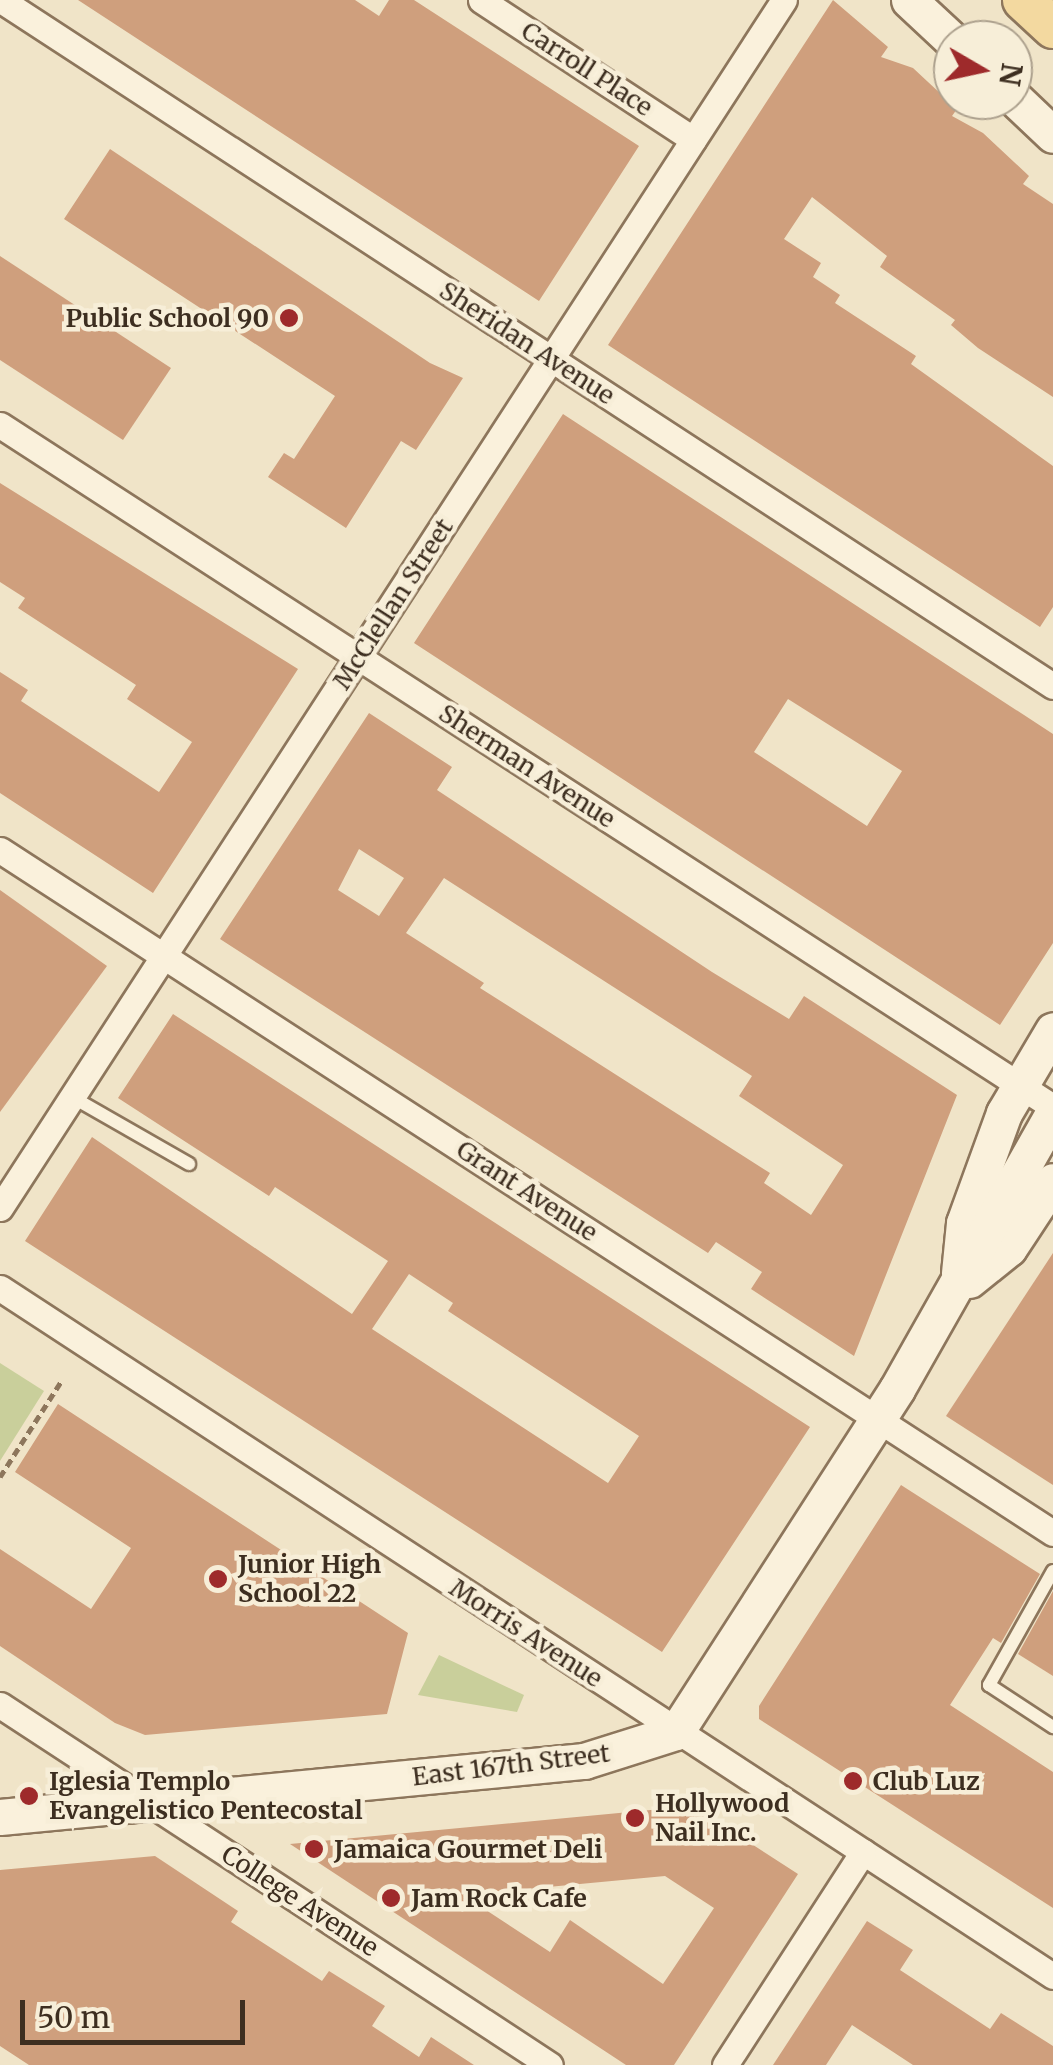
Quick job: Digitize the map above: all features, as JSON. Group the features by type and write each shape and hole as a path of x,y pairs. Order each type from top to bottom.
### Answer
{"main road":[{"path":"1023,0 1053,28"}],"street":[{"name":"Carroll Place","path":"481,0 693,139"},
{"name":"McClellan Street","path":"0,1208 784,0"},
{"path":"908,0 933,22"},
{"name":"Sheridan Avenue","path":"5,6 1053,686"},
{"path":"1033,116 1053,135"},
{"name":"Sherman Avenue","path":"0,424 1053,1110"},
{"name":"Grant Avenue","path":"0,850 1053,1533"},
{"path":"957,1290 964,1223 1018,1085 1053,1030"},
{"path":"676,1732 957,1290 1053,1110"},
{"path":"957,1290 1010,1248 1053,1181"},
{"name":"Morris Avenue","path":"0,1288 1053,1976"},
{"name":"College Avenue","path":"0,1705 550,2065"},
{"name":"East 167th Street","path":"0,1817 584,1761 676,1732"},
{"path":"725,2065 863,1852"}],"lane":[{"path":"72,1096 189,1164"},
{"path":"1053,1571 989,1685 1053,1727"}],"path":[{"path":"0,1478 62,1380"}],"green space":[{"path":"0,1363 44,1391 0,1461"},
{"path":"439,1655 524,1695 517,1712 418,1695"}],"building":[{"path":"78,0 355,0 379,16 389,0 414,0 639,146 539,301"},
{"path":"833,0 888,47 881,57 913,68 933,87 933,120 959,120 983,133 1029,176 1023,184 1053,204 1053,397 978,348 951,325 955,320 880,267 887,256 812,197 784,239 821,263 813,277 840,295 835,303 916,356 911,364 1053,466 1053,607 1040,627 608,345"},
{"name":"Public School 90","path":"110,149 430,363 463,378 416,450 401,441 346,528 268,477 284,453 294,459 335,396 64,219"},
{"path":"0,256 171,368 123,440 0,360"},
{"path":"563,414 1053,734 1053,943 1000,1025 414,643","holes":["788,699 902,771 867,826 754,752"]},
{"path":"0,483 298,669 153,893 0,793 0,672 28,690 21,701 159,792 192,742 127,699 136,685 18,608 25,598 0,582"},
{"path":"369,713 452,767 437,790 712,972 789,1019 804,996 957,1095 854,1356 751,1289 762,1272 716,1242 708,1253 220,939","holes":["359,849 404,878 379,916 338,890","444,878 752,1076 739,1096 843,1165 811,1215 764,1183 770,1173 480,988 484,983 406,933"]},
{"path":"0,890 107,966 0,1112"},
{"path":"173,1014 810,1427 662,1652 25,1241 92,1137 352,1314 388,1261 275,1187 269,1196 118,1098","holes":["409,1274 453,1303 448,1311 639,1436 608,1483 372,1329"]},
{"path":"1053,1253 1053,1485 946,1416"},
{"name":"Junior High School 22","path":"58,1404 408,1633 387,1714 145,1735 115,1723 0,1646 0,1549 91,1609 131,1548 15,1472"},
{"path":"901,1485 1040,1574 1001,1643 993,1638 950,1705 1053,1772 1053,1908 759,1719 759,1706"},
{"path":"1053,1591 1053,1676 1018,1654"},
{"path":"693,1806 798,1874 674,2065 626,2065 290,1844","holes":["665,1876 714,1908 663,1984 570,1920 550,1952 463,1895"]},
{"path":"155,1856 238,1911 231,1922 322,1981 329,1971 385,2006 372,2026 419,2057 431,2037 474,2065 29,2065 0,2046 0,1870"},
{"path":"867,1921 913,1950 900,1970 990,2029 1001,2013 1053,2046 1053,2065 913,2065 852,2025 826,2065 773,2065"}],"place":[{"name":"Public School 90","path":"289,318"},
{"name":"Junior High School 22","path":"218,1579"},
{"name":"Club Luz","path":"853,1781"},
{"name":"Iglesia Templo Evangelistico Pentecostal","path":"29,1796"},
{"name":"Hollywood Nail Inc.","path":"635,1818"},
{"name":"Jamaica Gourmet Deli","path":"314,1849"},
{"name":"Jam Rock Cafe","path":"391,1898"}]}
